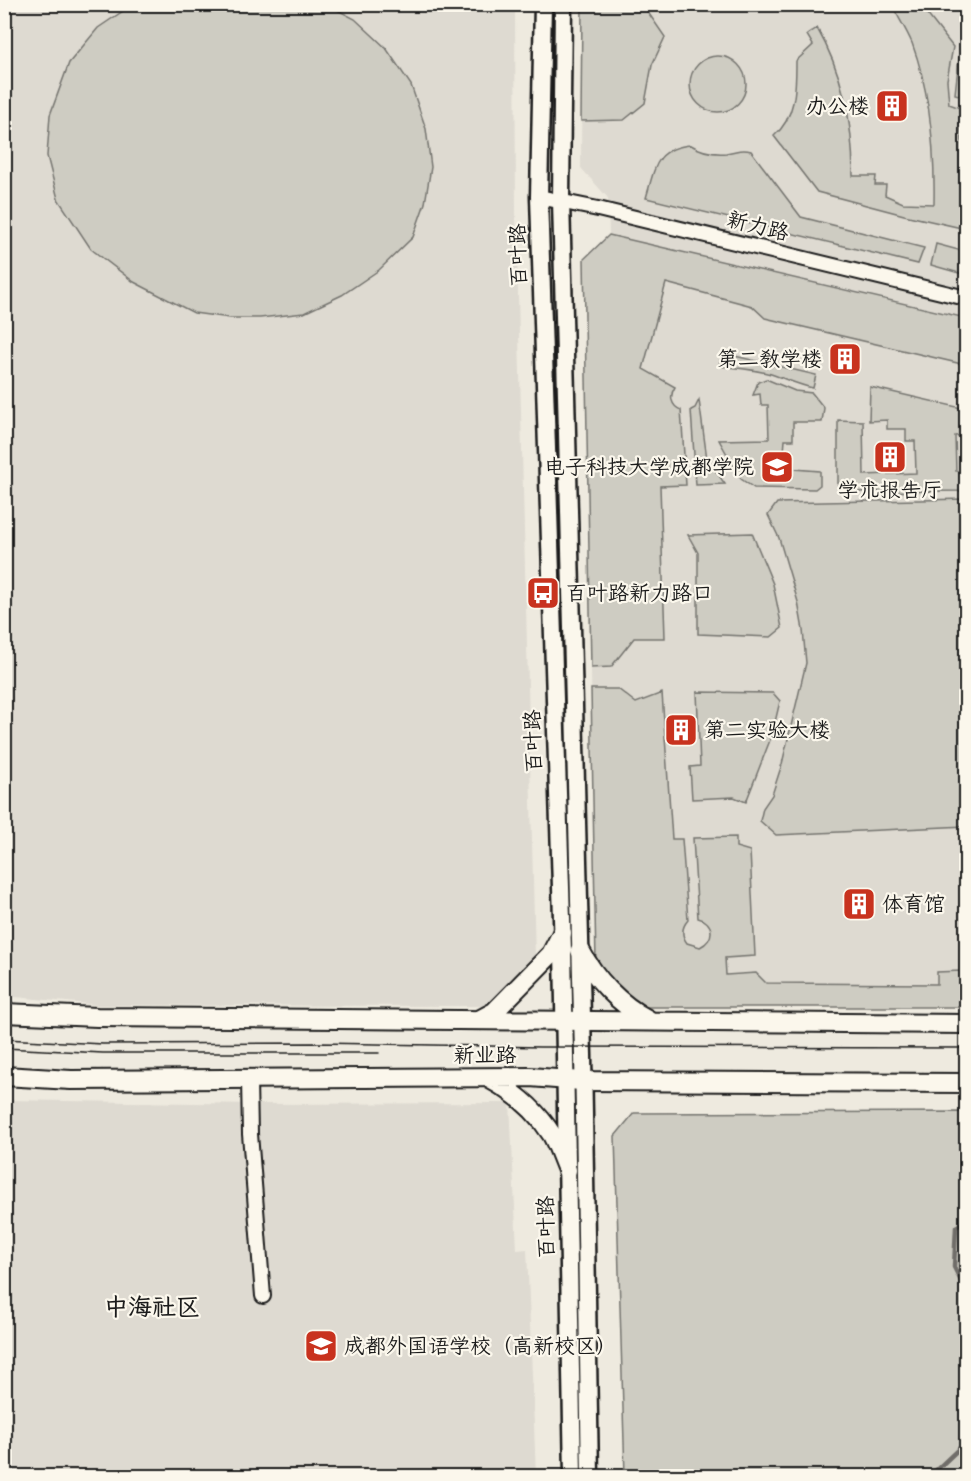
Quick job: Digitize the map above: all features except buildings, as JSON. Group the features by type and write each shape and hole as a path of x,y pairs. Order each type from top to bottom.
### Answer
{"main road":[{"path":"479,1020 494,1012 551,954 562,933"},
{"path":"580,950 590,968 613,993 633,1011 651,1021"},
{"name":"新业路","path":"4,1013 85,1017 966,1024"},
{"name":"新业路","path":"4,1076 71,1080 530,1077 574,1081 966,1083"},
{"path":"489,1078 513,1091 552,1135 567,1170"}],"street":[{"name":"百叶路","path":"543,4 538,196 562,933 573,1021 590,1476"},
{"name":"百叶路","path":"563,4 561,200 580,950 573,1021"},
{"name":"新力路","path":"538,196 966,298"},
{"path":"249,1079 250,1134 263,1296"},
{"name":"百叶路","path":"573,1476 567,1170 574,1081"}],"shaded area":[{"path":"326,4 355,19 386,48 411,85 426,129 431,167 425,203 413,237 379,270 342,295 304,313 260,318 230,318 194,313 134,282 91,249 58,199 47,156 50,115 69,63 98,28 132,5"},
{"path":"901,4 920,5 953,47 947,80 949,104 963,109 961,129 963,149 966,152 966,229 817,192 774,136 791,111 795,92 796,61 813,45 807,35 817,28 834,63 845,99 851,137 853,176 876,176 875,185 886,185 885,195 903,203 934,204 934,163 928,102 912,43 894,9"},
{"path":"4,5 515,5 516,217 535,958 484,1006 98,1005 5,996"},
{"name":"电子科技大学成都学院","path":"582,5 966,5 966,1007 637,1007 596,964 584,259 609,235 608,198 581,168"},
{"path":"582,5 643,5 665,37 652,65 645,103 624,120 581,121"},
{"path":"963,48 966,48 966,97 955,94 959,58"},
{"path":"718,56 733,61 741,69 746,84 741,99 733,107 718,112 703,107 695,99 690,84 695,69 703,61"},
{"path":"691,145 712,153 751,151 801,217 924,248 918,264 646,198 658,161 663,155 670,150"},
{"path":"609,235 966,318 966,365 765,318 752,306 666,283 643,369 675,387 672,400 681,410 686,485 660,486 665,638 634,638 611,667 591,668 584,259"},
{"path":"936,244 966,252 966,275 931,265"},
{"path":"722,353 816,375 813,388 765,372 719,366"},
{"path":"766,379 795,391 812,393 824,408 822,422 793,422 793,440 785,440 784,452 793,452 794,469 820,471 820,485 815,489 754,488 741,479 719,440 769,439 768,405 761,405 760,394 753,395 758,382"},
{"path":"870,387 966,409 966,435 955,436 956,471 966,471 966,491 838,492 838,420 863,421 864,475 916,473 915,441 906,441 906,429 887,429 887,420 869,421"},
{"path":"699,400 707,459 725,484 696,485 691,410 695,408"},
{"path":"966,499 966,826 776,835 760,821 763,808 772,795 782,764 806,663 798,602 779,538 768,515 777,503"},
{"path":"752,533 773,584 782,628 771,637 698,634 698,553 688,535"},
{"path":"591,689 618,689 636,703 662,693 672,839 682,839 688,920 683,932 687,943 700,947 708,940 711,931 708,923 698,918 693,838 736,837 736,847 750,851 755,956 725,958 726,975 756,973 766,983 937,984 937,972 961,971 962,979 966,980 966,1007 637,1007 596,964"},
{"path":"697,692 773,693 780,701 772,735 746,802 734,797 692,799 690,767 700,766"},
{"path":"5,1100 257,1104 510,1103 517,1250 527,1249 536,1476 5,1476"},
{"path":"966,1112 966,1476 625,1476 615,1136 634,1113"}],"waterway":[{"path":"966,1221 956,1227 954,1267 966,1291"},
{"path":"930,1476 966,1442"}],"tram line":[{"path":"4,1039 103,1044 319,1043 540,1047 966,1048"},
{"path":"4,1048 103,1053 379,1053"}],"place":[{"name":"办公楼","path":"892,106"},
{"name":"第二教学楼","path":"845,359"},
{"name":"学术报告厅","path":"890,457"},
{"name":"电子科技大学成都学院","path":"777,467"},
{"name":"百叶路新力路口","path":"543,593"},
{"name":"第二实验大楼","path":"681,730"},
{"name":"体育馆","path":"859,904"},
{"name":"成都外国语学校（高新校区）","path":"321,1346"}],"district":[{"name":"中海社区","path":"152,1307"}]}
